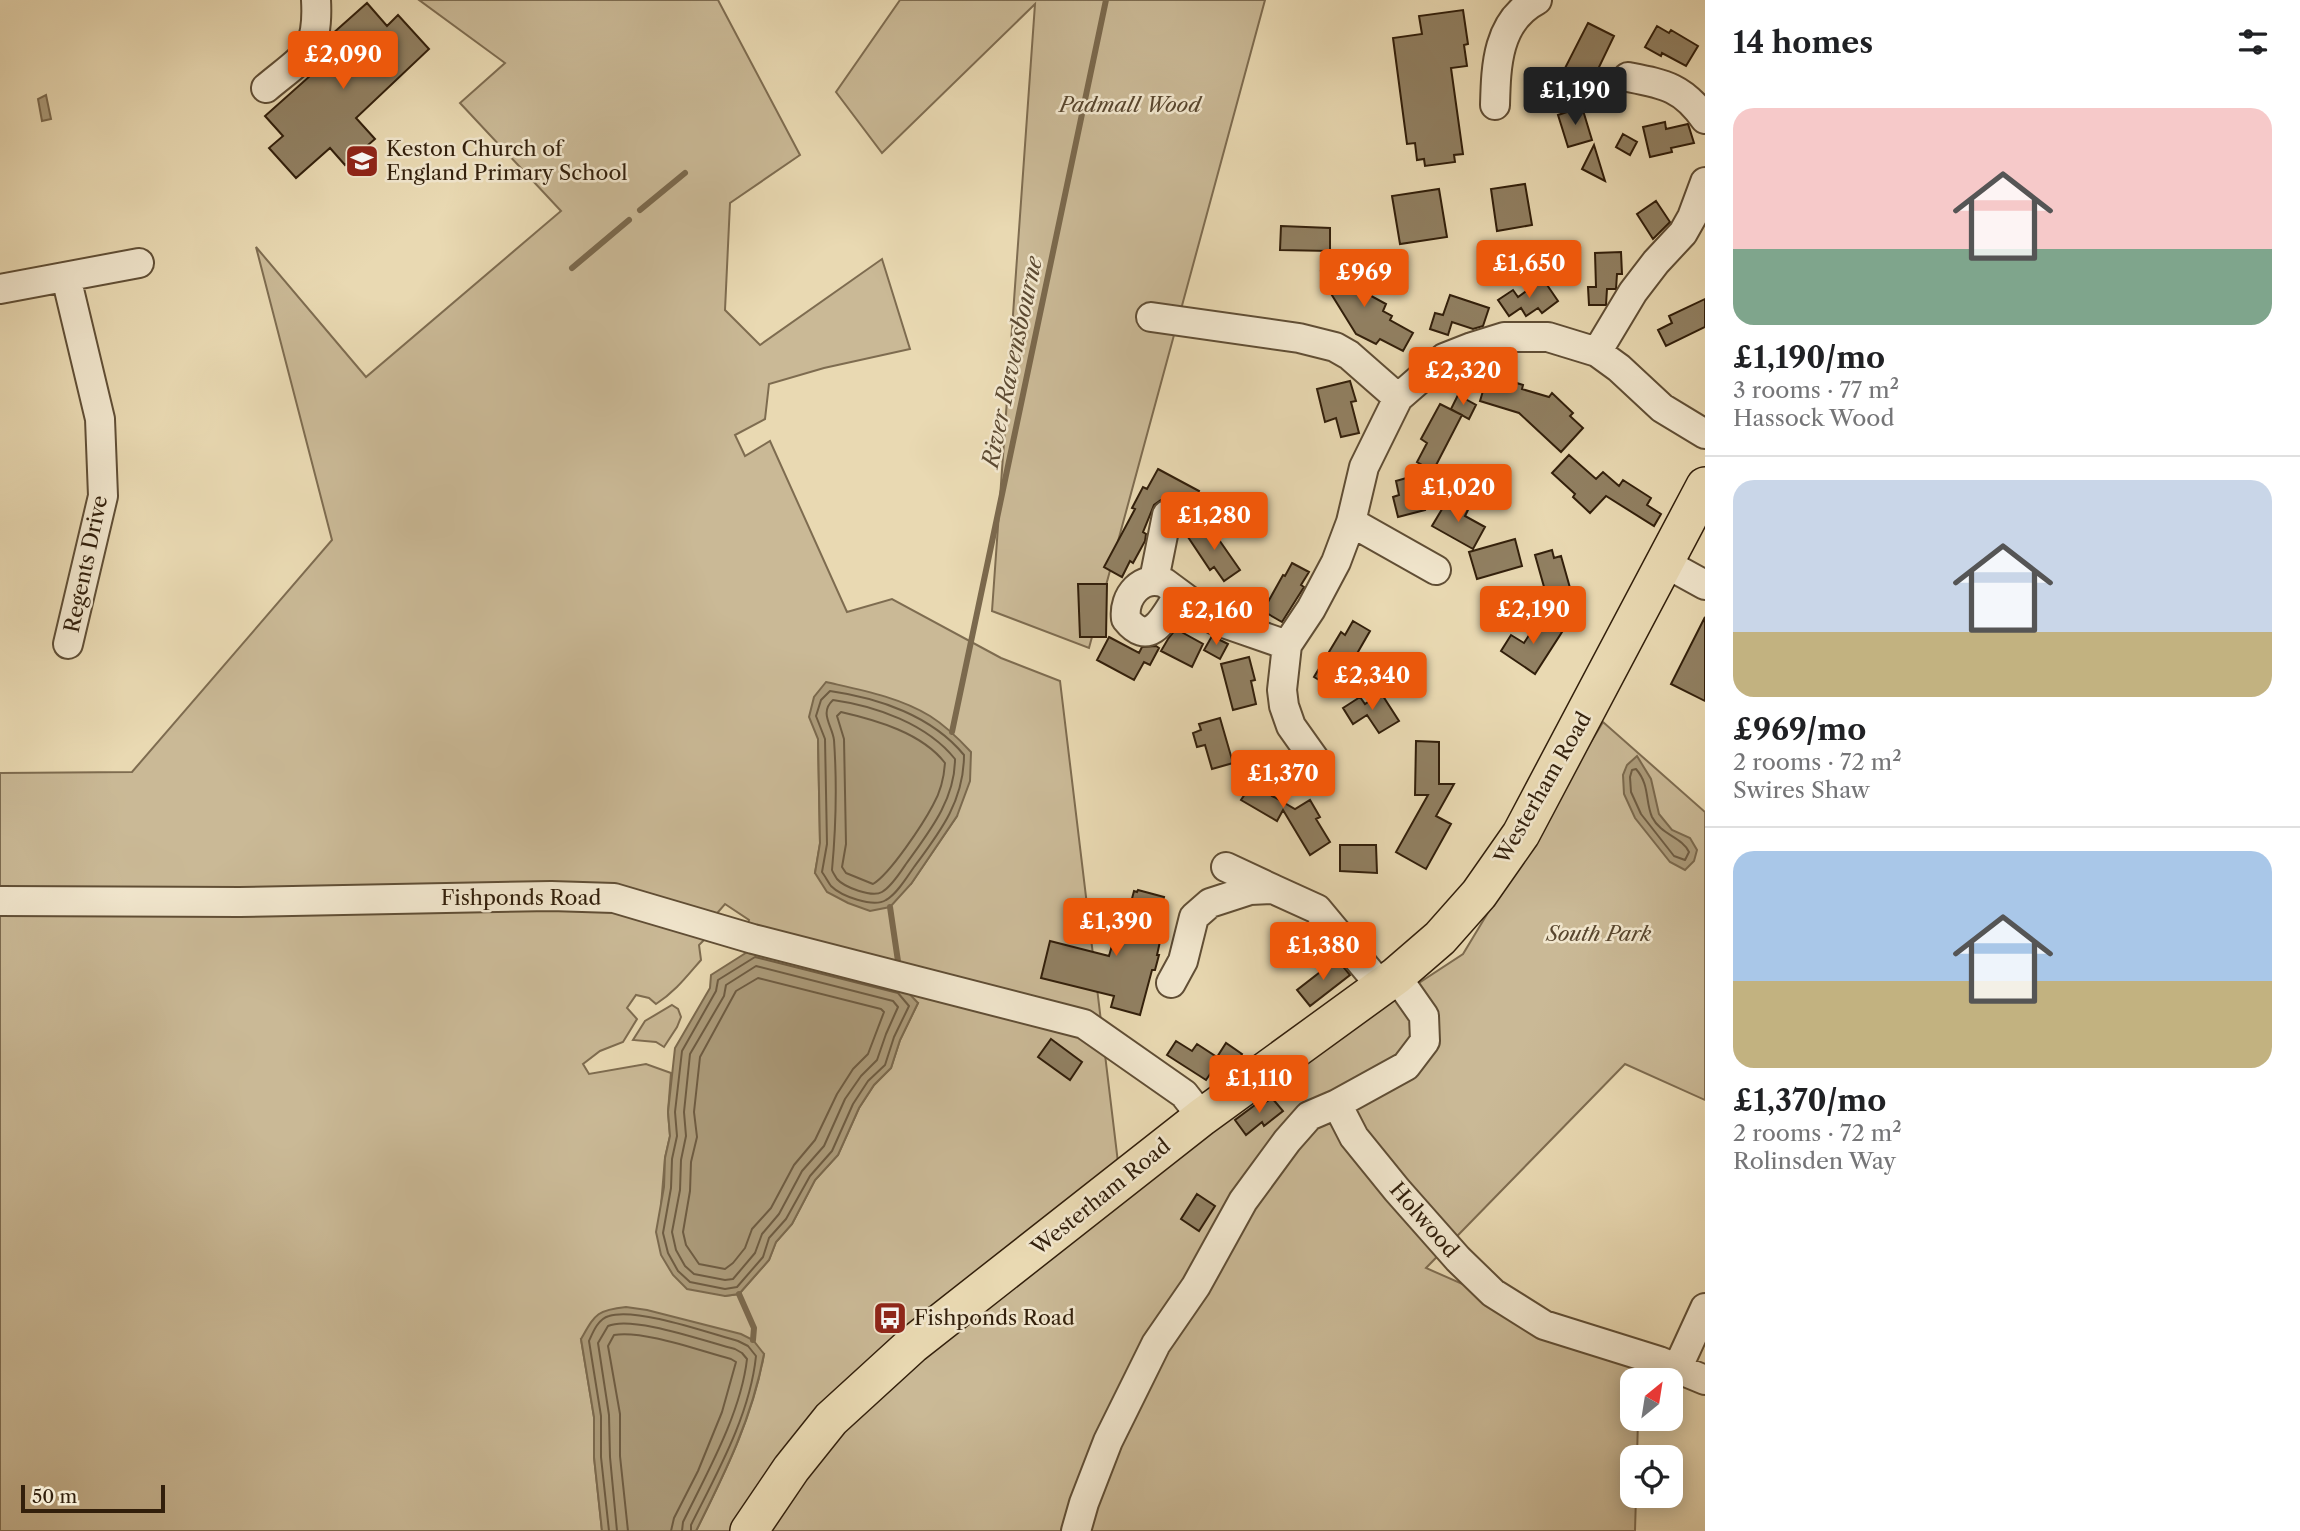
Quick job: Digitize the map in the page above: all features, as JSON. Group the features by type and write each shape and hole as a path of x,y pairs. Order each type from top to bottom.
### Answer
{"main road":[{"name":"Westerham Road","path":"749,1531 791,1469 831,1419 912,1345 1202,1117 1388,980 1440,938 1479,894 1521,834 1705,486"}],"street":[{"path":"265,88 304,56 312,45 317,26 316,0"},
{"path":"1495,105 1496,63 1502,41 1514,21 1528,5 1537,0"},
{"path":"1628,77 1662,83 1681,92 1705,119"},
{"path":"1597,352 1641,282 1683,233 1705,182"},
{"path":"0,289 139,263"},
{"name":"Regents Drive","path":"66,277 100,419 103,496 68,644"},
{"path":"1150,317 1299,338 1335,347 1349,355 1398,398"},
{"path":"1318,764 1291,726 1284,706 1282,690 1287,645 1311,609 1336,562 1351,522 1364,467 1398,398 1444,358 1504,337 1548,337 1597,352 1662,408 1705,434"},
{"path":"1167,515 1166,586 1215,620 1287,645"},
{"path":"1351,522 1436,570"},
{"path":"1665,563 1705,585"},
{"path":"1076,1531 1108,1441 1150,1356 1196,1286 1243,1201 1309,1116 1337,1104 1406,1066 1425,1041 1424,1016 1317,909 1226,867"},
{"path":"1171,983 1183,961 1194,917 1210,904 1250,890 1273,889"},
{"name":"Fishponds Road","path":"0,901 240,902 537,896 614,898 754,939 1084,1024 1184,1094 1202,1117"},
{"name":"Holwood","path":"1337,1104 1354,1137 1397,1191 1458,1259 1493,1293 1544,1325 1674,1368"},
{"path":"1677,1368 1705,1308"},
{"name":"Holwood","path":"1684,1372 1705,1380"}],"green space":[{"name":"South Park","path":"419,0 718,0 800,155 730,203 725,310 760,345 882,259 910,349 824,368 769,384 765,419 735,435 745,456 770,441 847,612 892,599 1001,658 1060,681 1120,1179 1463,954 1603,722 1705,812 1705,1100 1625,1064 1426,1268 1640,1362 1640,1368 1620,1368 1620,1432 1638,1432 1637,1445 1620,1445 1620,1508 1636,1508 1635,1531 696,1531 745,1423 764,1354 581,1339 594,1417 594,1457 602,1531 0,1531 0,773 132,772 332,540 256,247 366,377 561,211 460,103 505,63","holes":["818,739 957,816 911,884 815,873 820,844","725,904 749,920 747,927 918,1003 900,1040 891,1068 874,1085 859,1108 838,1155 815,1180 792,1224 776,1242 769,1260 739,1294 725,1296 661,1206 665,1158 670,1136 668,1112 671,1073 646,1064 589,1074 583,1064 600,1051 623,1042 637,1019 627,1008 636,995 649,998 656,1004 686,978 701,960 699,945 708,936 712,919"]},
{"name":"Padmall Wood","path":"900,0 1265,0 1089,648 992,611 1035,4 882,153 836,92"},
{"path":"672,1005 678,1009 681,1017 664,1047 656,1042 633,1040 645,1021"}],"water":[{"path":"46,95 51,119 42,121 38,99"},
{"path":"826,682 880,695 918,709 941,724 971,752 970,781 957,816 911,884 890,907 870,911 848,903 827,892 815,873 820,843 818,739 809,717 814,697"},
{"path":"1637,756 1651,779 1659,814 1672,830 1690,838 1697,850 1694,861 1685,870 1670,862 1635,818 1624,794 1623,775 1627,765"},
{"path":"752,949 903,987 918,1003 900,1040 891,1068 874,1085 859,1108 838,1155 815,1180 792,1224 776,1242 769,1260 739,1294 725,1296 687,1289 673,1275 661,1255 656,1232 670,1136 668,1112 675,1048 710,988 711,975"},
{"path":"626,1307 741,1334 753,1340 764,1354 745,1423 696,1531 602,1531 594,1457 594,1417 581,1339 590,1324 602,1312"}],"building":[{"path":"367,3 387,26 398,15 429,49 356,118 375,139 345,165 330,148 296,178 269,148 283,136 265,116 338,51 329,42 331,35"},
{"path":"1463,10 1468,44 1464,45 1467,66 1451,68 1463,154 1454,155 1455,162 1425,166 1424,159 1417,160 1415,143 1407,144 1393,38 1422,34 1419,16"},
{"path":"1588,23 1614,36 1589,88 1562,74"},
{"path":"1657,26 1669,33 1671,30 1698,46 1686,66 1645,47"},
{"path":"1582,107 1592,140 1568,147 1558,115"},
{"path":"1665,122 1666,129 1688,124 1694,143 1671,148 1672,152 1650,157 1643,127"},
{"path":"1623,134 1637,142 1630,155 1616,147"},
{"path":"1594,145 1605,181 1582,169"},
{"path":"1525,184 1532,225 1497,231 1491,189"},
{"path":"1439,189 1447,237 1400,244 1392,196"},
{"path":"1656,201 1670,222 1653,239 1637,214"},
{"path":"1281,226 1330,228 1330,251 1280,250"},
{"path":"1621,252 1622,274 1617,274 1616,289 1607,289 1606,305 1589,305 1588,287 1596,287 1595,253"},
{"path":"1341,259 1362,291 1386,304 1383,311 1392,316 1390,320 1413,333 1403,351 1380,339 1376,344 1356,334 1330,292 1333,290 1321,271"},
{"path":"1543,279 1558,301 1542,313 1538,308 1526,316 1521,308 1509,316 1498,300 1513,290 1518,297"},
{"path":"1450,295 1489,308 1483,326 1473,329 1452,322 1448,335 1430,329 1435,313 1443,315"},
{"path":"1705,299 1705,327 1666,346 1658,330 1672,323 1669,316"},
{"path":"1488,374 1523,385 1522,389 1549,397 1552,393 1573,413 1570,416 1583,428 1561,452 1519,413 1480,401"},
{"path":"1350,381 1356,401 1351,402 1359,433 1341,437 1336,418 1325,422 1317,389"},
{"path":"1458,395 1476,405 1469,419 1451,409"},
{"path":"1440,404 1462,415 1433,471 1417,462 1427,443 1421,439"},
{"path":"1569,455 1596,479 1603,472 1619,486 1623,480 1651,498 1647,505 1661,514 1654,526 1606,496 1590,513 1573,497 1575,494 1552,473"},
{"path":"1158,469 1199,491 1186,515 1178,503 1171,499 1161,500 1154,505 1143,532 1146,534 1145,541 1122,577 1104,567 1135,509 1132,508 1143,487 1147,489"},
{"path":"1417,475 1425,510 1398,517 1393,497 1399,495 1396,481"},
{"path":"1448,499 1468,510 1465,516 1485,527 1473,549 1432,526"},
{"path":"1208,524 1240,570 1224,581 1214,567 1210,570 1188,537"},
{"path":"1515,539 1522,566 1477,579 1469,552"},
{"path":"1552,550 1554,558 1561,556 1574,602 1550,608 1535,555"},
{"path":"1292,563 1309,572 1301,585 1304,587 1282,622 1263,611"},
{"path":"1078,584 1107,584 1106,637 1080,637"},
{"path":"1705,617 1705,701 1671,684"},
{"path":"1540,618 1562,632 1535,674 1501,651 1511,635 1524,643"},
{"path":"1353,621 1370,631 1336,690 1314,677 1341,632 1345,635"},
{"path":"1176,629 1203,644 1192,667 1161,651"},
{"path":"1212,636 1228,644 1220,659 1204,650"},
{"path":"1109,637 1139,653 1142,647 1159,648 1150,665 1144,662 1134,680 1097,660"},
{"path":"1249,657 1255,680 1251,681 1256,704 1233,710 1221,664"},
{"path":"1381,693 1399,721 1379,733 1367,715 1353,724 1343,708 1360,697 1365,704"},
{"path":"1220,718 1233,763 1212,769 1205,745 1197,747 1193,733 1201,730 1199,724"},
{"path":"1416,741 1439,742 1439,784 1454,784 1436,816 1451,824 1426,869 1396,852 1428,795 1415,795"},
{"path":"1250,766 1268,777 1266,781 1277,787 1272,796 1295,809 1310,800 1320,817 1316,819 1330,842 1310,855 1283,810 1277,821 1241,800 1245,794 1237,789"},
{"path":"1340,845 1376,845 1377,873 1340,871"},
{"path":"1134,891 1164,897 1161,908 1167,910 1159,955 1155,970 1152,970 1140,1015 1111,1007 1114,996 1041,978 1050,941 1109,956 1113,942 1120,944"},
{"path":"1337,959 1350,975 1310,1006 1297,990"},
{"path":"1051,1039 1082,1062 1070,1080 1038,1057"},
{"path":"1176,1041 1192,1051 1197,1044 1217,1057 1226,1043 1242,1054 1232,1070 1219,1061 1206,1080 1167,1055"},
{"path":"1272,1098 1283,1111 1264,1126 1262,1122 1246,1135 1235,1120 1263,1099 1266,1102"},
{"path":"1197,1194 1215,1206 1199,1231 1181,1219"}],"waterway":[{"name":"River Ravensbourne","path":"952,732 1106,0"},
{"path":"640,210 685,173"},
{"path":"572,268 629,220"},
{"path":"890,907 899,968"},
{"path":"739,1294 754,1328 753,1340"}],"place":[{"name":"Keston Church of England Primary School","path":"362,161"},
{"name":"Fishponds Road","path":"890,1318"}]}
